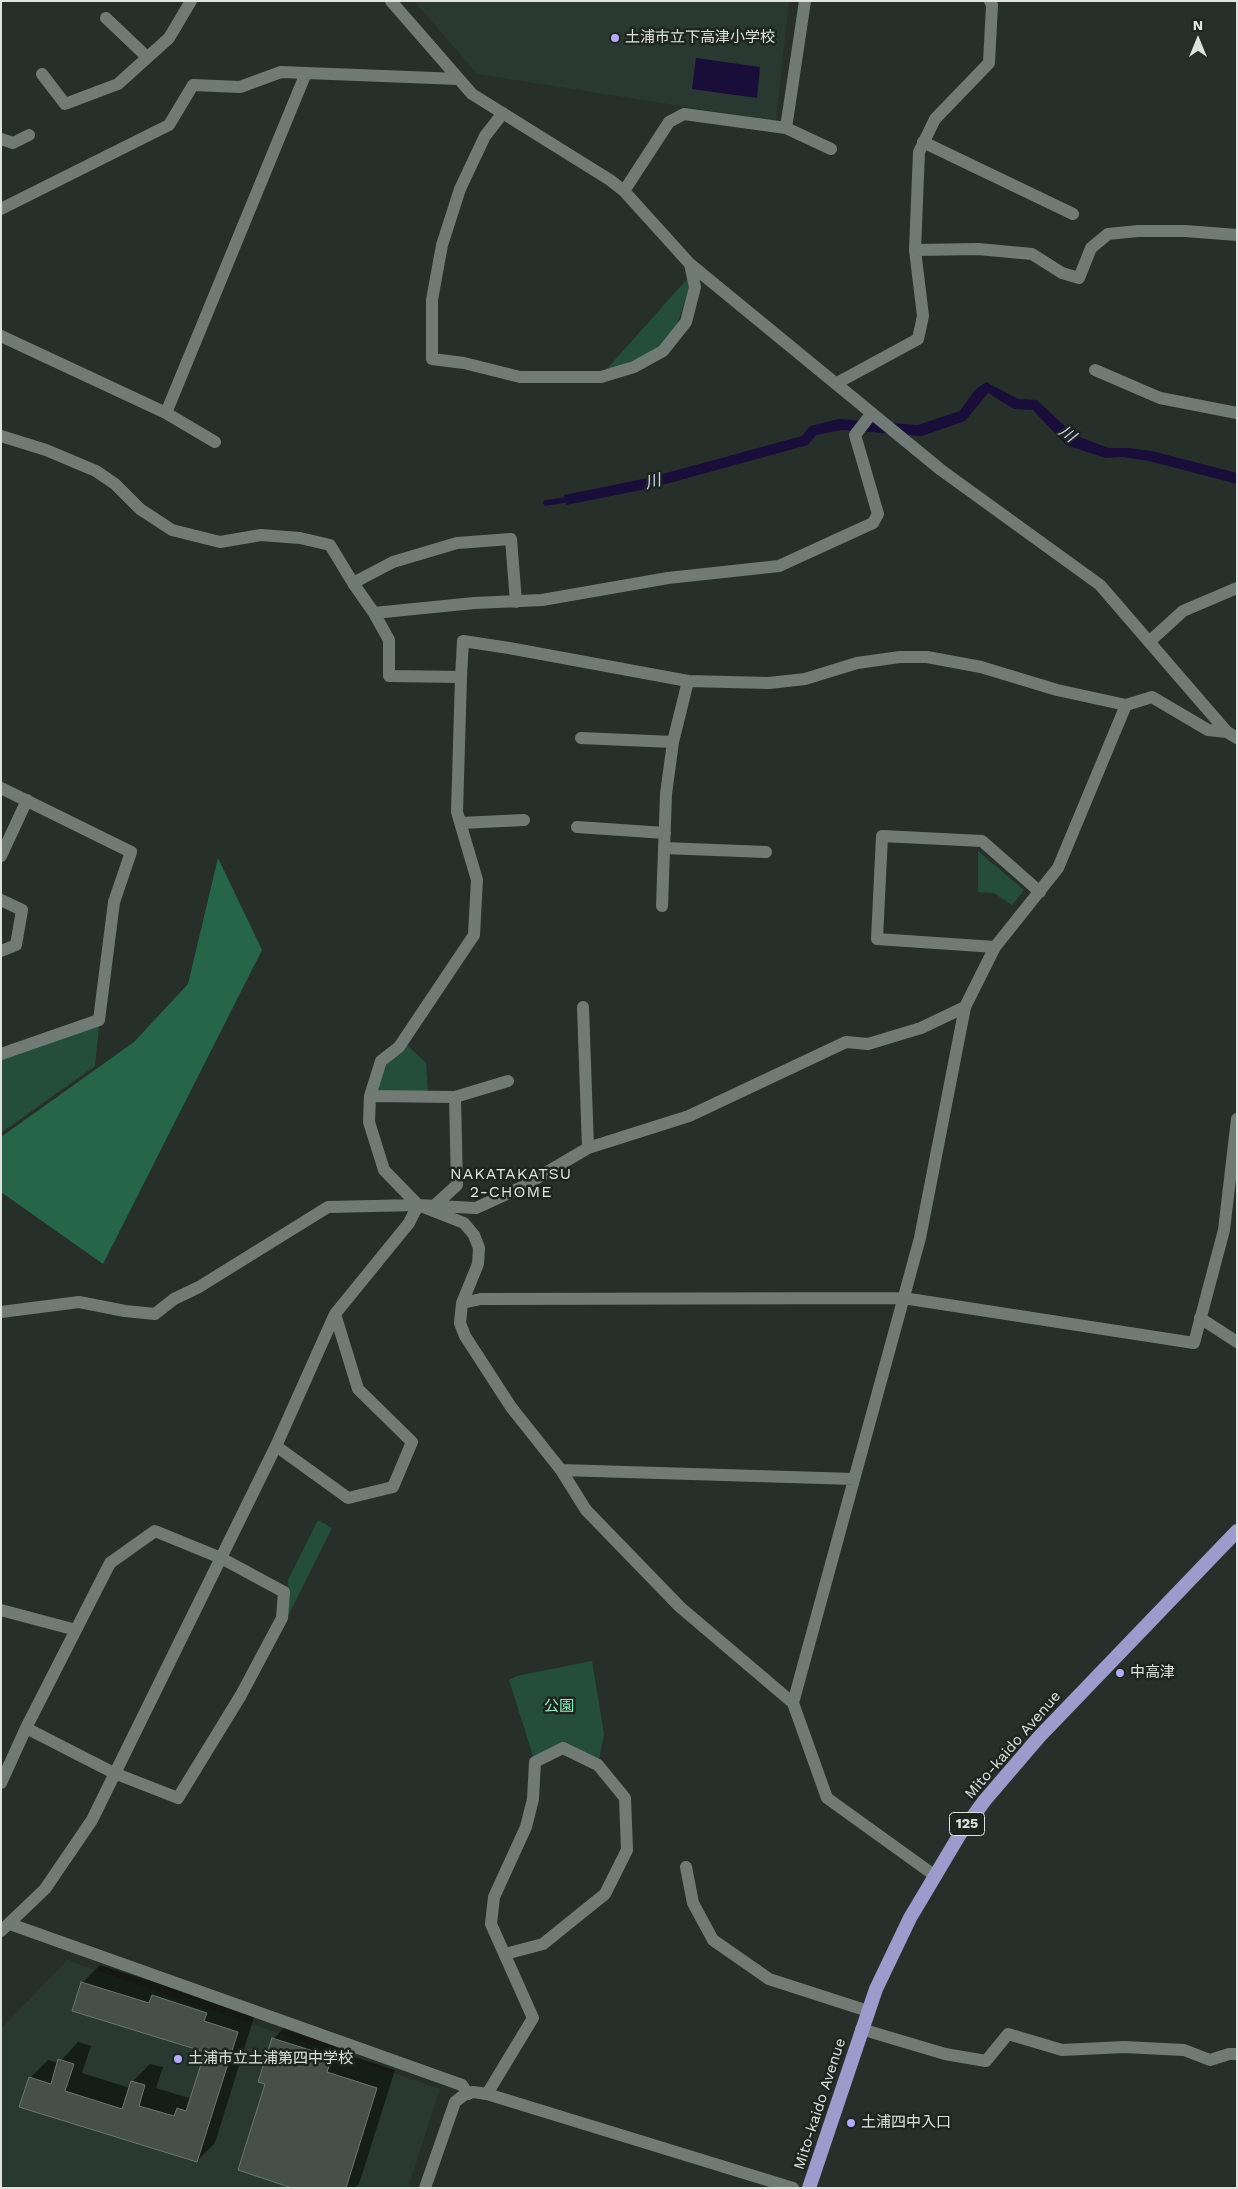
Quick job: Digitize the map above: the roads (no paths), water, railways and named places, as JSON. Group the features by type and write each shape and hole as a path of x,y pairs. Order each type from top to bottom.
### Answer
{"highway":[{"name":"Mito-kaido Avenue","path":"809,2188 868,2011 896,1944 934,1875 985,1800 1039,1737 1237,1532"}],"street":[{"path":"42,74 65,104 118,84 170,38 191,1"},
{"path":"391,1 472,94 610,180 624,191 690,264 941,470 1100,585 1232,735"},
{"path":"786,128 805,1"},
{"path":"837,383 918,339 923,316 914,250 919,152 935,119 989,63 992,5 990,1"},
{"path":"106,18 147,57"},
{"path":"1,209 169,125 193,86 240,87 281,72 459,79"},
{"path":"166,413 306,72"},
{"path":"502,113 485,136 460,189 442,245 432,300 432,359 464,363 520,377 600,377 634,367 663,351 686,322 695,287 690,264"},
{"path":"624,191 669,122 684,114 786,128 831,149"},
{"path":"1,139 13,143 29,135"},
{"path":"923,142 1074,214"},
{"path":"914,250 978,249 1032,254 1062,273 1079,278 1091,248 1108,234 1138,231 1185,231 1237,235"},
{"path":"1,336 166,413 215,442"},
{"path":"1095,370 1160,398 1237,413"},
{"path":"374,613 474,603 542,600 668,578 779,566 873,523 878,514 855,435 872,412"},
{"path":"1,436 46,450 96,471 115,484 140,509 172,530 220,542 261,535 300,538 330,545 374,613 389,640 389,676 461,677"},
{"path":"353,583 393,562 448,546 511,539 516,602"},
{"path":"1149,642 1184,611 1237,588"},
{"path":"934,1875 827,1798 793,1704 680,1607 586,1510 561,1470 511,1407 465,1336 460,1323 462,1302 478,1264 478,1248 474,1235 464,1224 418,1205 384,1170 369,1122 370,1096 381,1061 399,1047 474,935 477,880 457,812 463,642 565,658 688,681 769,683 805,679 857,663 900,657 927,657 981,667 1057,690 1126,706 1152,697 1208,730 1232,735"},
{"path":"662,906 666,794 673,742 688,681"},
{"path":"793,1704 920,1238 965,1007 995,947 1058,868 1126,706"},
{"path":"581,738 673,742"},
{"path":"1,788 132,852 114,902 99,1020 1,1054"},
{"path":"1,856 27,800"},
{"path":"461,823 524,820"},
{"path":"577,827 665,833"},
{"path":"995,947 877,939 882,836 982,841 1040,892"},
{"path":"664,848 766,852"},
{"path":"1,900 22,910 16,945 1,950"},
{"path":"583,1007 588,1148"},
{"path":"1,1312 79,1302 125,1311 155,1314 174,1299 199,1286 328,1207 418,1205 476,1208 520,1188 588,1148 689,1116 846,1042 868,1044 877,1042 921,1028 965,1007"},
{"path":"370,1096 455,1097 508,1081"},
{"path":"434,1206 457,1185 455,1097"},
{"path":"462,1302 481,1299 904,1298 1194,1343 1224,1230 1237,1119"},
{"path":"418,1205 410,1223 335,1314 276,1446 92,1820 45,1889 6,1928 455,2082 462,2085 468,2094"},
{"path":"276,1446 348,1498 393,1486 412,1442 358,1389 335,1314"},
{"path":"1200,1318 1237,1342"},
{"path":"561,1470 854,1479"},
{"path":"1,1783 26,1728 110,1563 155,1532 221,1558 284,1592 282,1618 241,1695 178,1798 114,1773 26,1728"},
{"path":"1,1610 76,1630"},
{"path":"487,2094 533,2018 491,1924 494,1897 526,1828 533,1799 535,1762 563,1748 598,1765 624,1798 628,1850 605,1894 544,1944 505,1954"},
{"path":"686,1867 693,1904 713,1940 769,1979 868,2011"},
{"path":"861,2029 945,2054 986,2061 1008,2034 1062,2050 1124,2047 1184,2050 1210,2060 1228,2054 1237,2054"},
{"path":"425,2188 455,2102 473,2092 487,2094 792,2188"}],"water":[{"path":"696,58 760,67 757,98 692,89"},
{"path":"986,382 1018,399 1037,400 1074,435 1109,448 1152,451 1237,473 1237,484 1149,461 1123,457 1105,458 1066,445 1033,410 1014,409 988,393 965,421 922,436 842,430 816,435 808,445 651,488 566,505 564,495 648,478 802,436 810,426 839,419 918,425 960,411 975,390"}],"waterway":[{"name":"川","path":"546,503 571,499"}],"place":[{"name":"土浦市立下高津小学校","path":"615,38"},
{"name":"中高津","path":"1120,1673"},
{"name":"土浦市立土浦第四中学校","path":"178,2059"},
{"name":"土浦四中入口","path":"851,2123"}],"district":[{"name":"NAKATAKATSU 2-CHOME","path":"511,1183"}],"park label":[{"name":"公園","path":"559,1707"}]}
